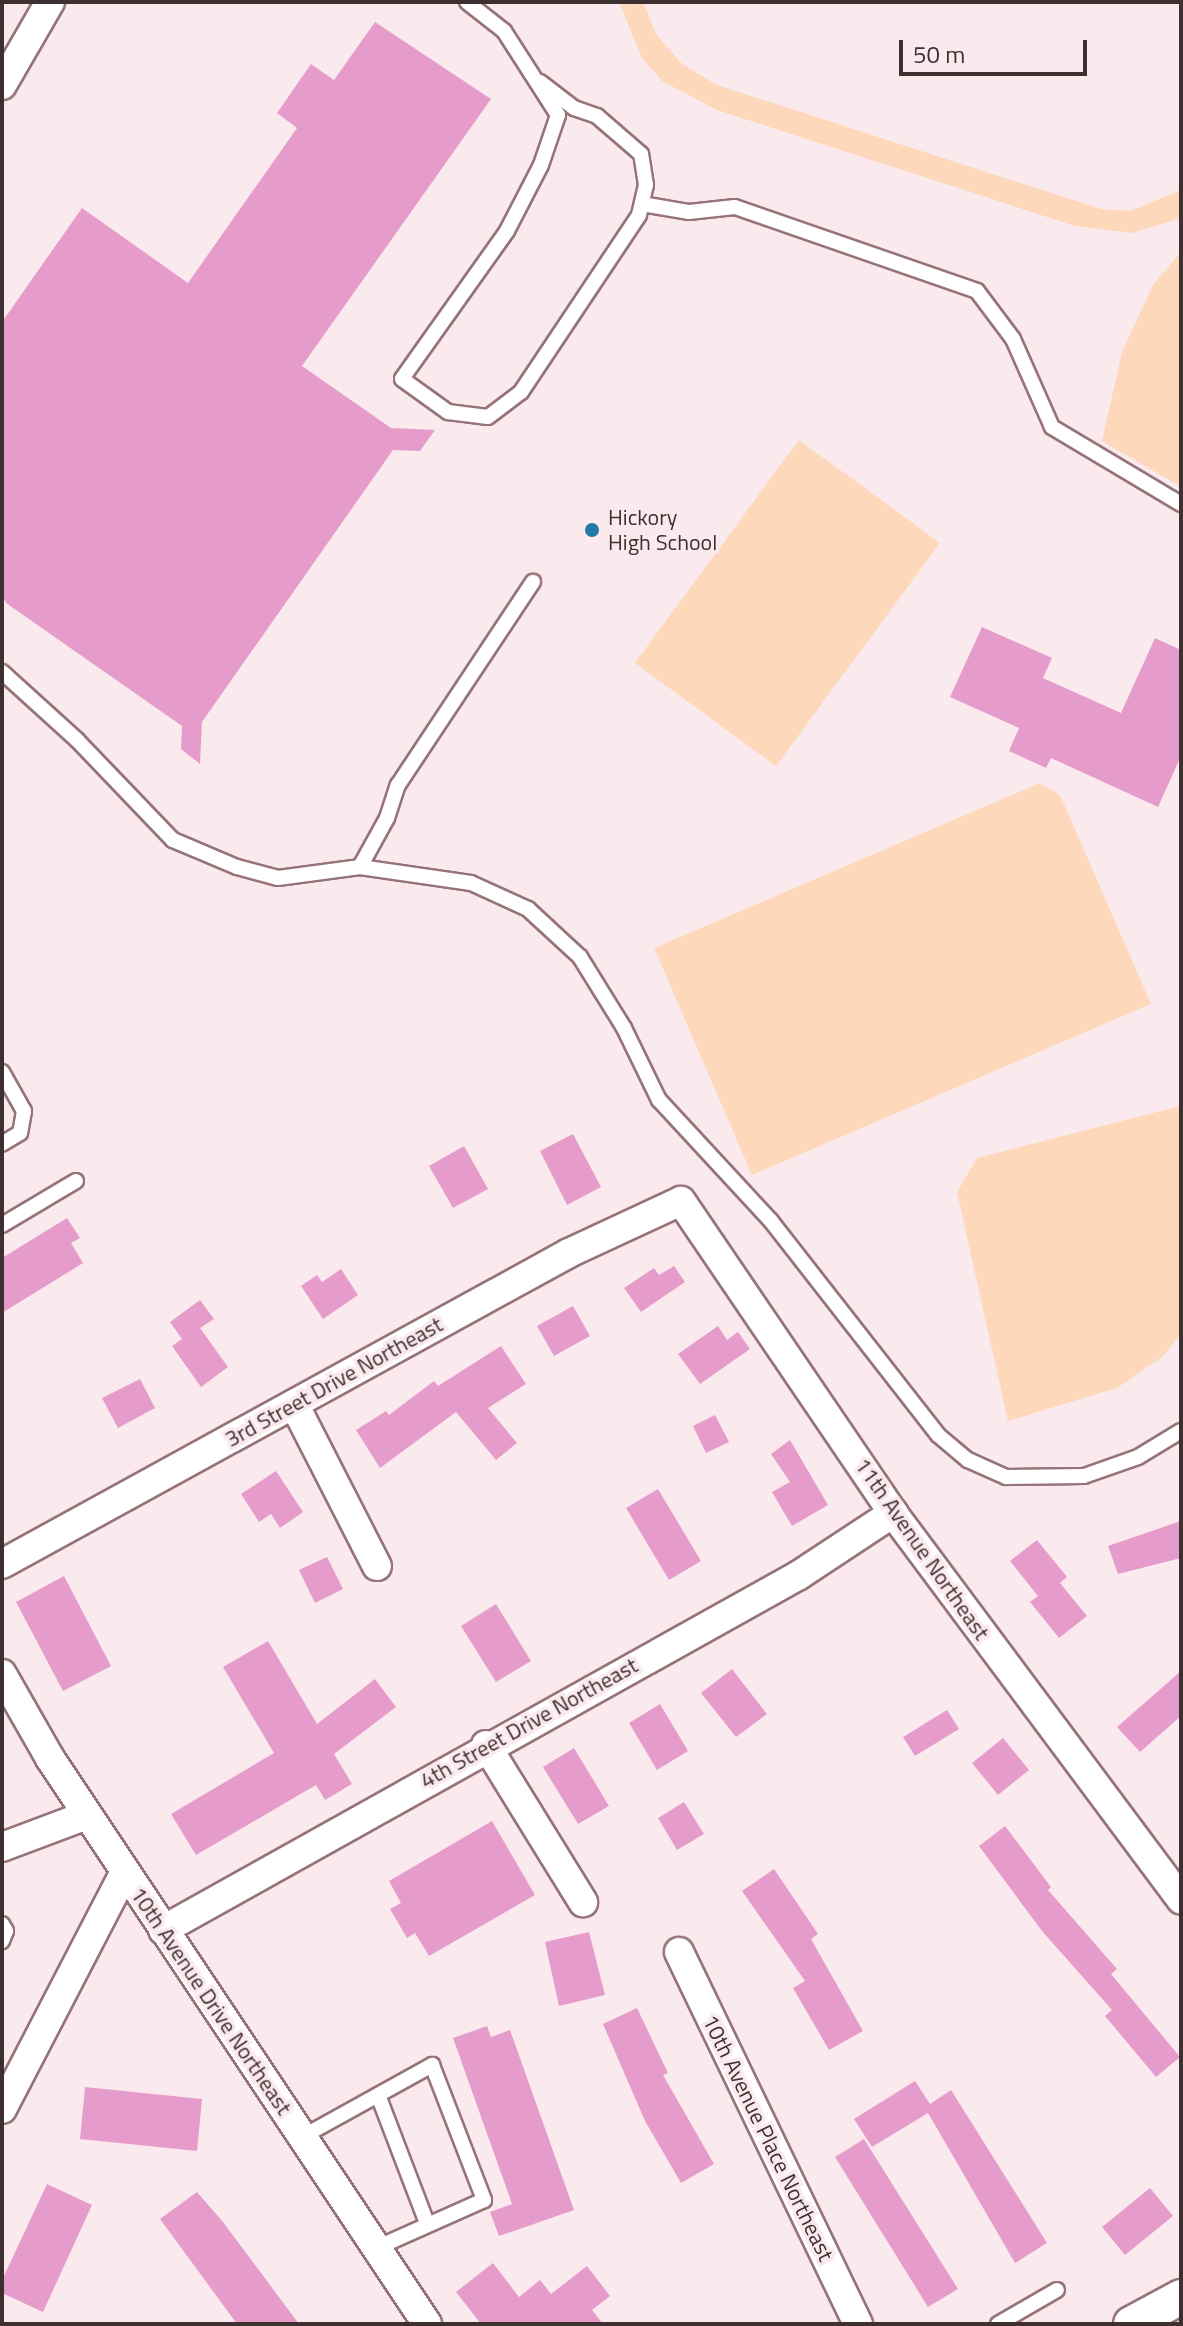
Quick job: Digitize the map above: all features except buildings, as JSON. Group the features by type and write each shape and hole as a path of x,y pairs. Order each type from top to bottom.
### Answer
{"street":[{"path":"2,85 50,2"},
{"name":"11th Avenue Northeast","path":"669,1207 681,1201 893,1513 1181,1899"},
{"name":"3rd Street Drive Northeast","path":"2,1564 569,1253 669,1207"},
{"path":"294,1404 377,1566"},
{"name":"4th Street Drive Northeast","path":"163,1930 486,1745 799,1575 893,1513"},
{"name":"10th Avenue Drive Northeast","path":"2,1674 87,1815 427,2324"},
{"path":"486,1745 583,1902"},
{"path":"2,1847 87,1815"},
{"path":"2,2109 125,1872"},
{"name":"10th Avenue Place Northeast","path":"679,1952 858,2324"},
{"path":"1131,2324 1181,2297"}],"lane":[{"path":"467,2 504,31 540,82 558,115 541,165 507,231 402,379 448,412 488,417 521,392 642,204 646,185 641,154 597,116 574,108 540,82"},
{"path":"642,204 689,212 735,207 977,291 1013,339 1052,427 1181,504"},
{"path":"360,867 387,818 398,785 533,582"},
{"path":"2,672 77,740 173,840 237,867 278,878 360,867 471,883 528,909 580,957 624,1028 659,1100 771,1221 938,1435 968,1460 1006,1477 1084,1476 1138,1457 1181,1431"},
{"path":"2,1072 24,1111 20,1133 2,1144"},
{"path":"2,1225 76,1181"},
{"path":"2,1924 6,1931 2,1941"},
{"path":"302,2137 432,2065 484,2200 426,2221 376,2248"},
{"path":"378,2095 426,2221"},
{"path":"997,2324 1057,2290"}],"shaded area":[{"path":"619,2 643,2 656,34 682,64 717,85 1101,209 1130,211 1181,190 1181,218 1132,233 1075,226 717,110 662,81 642,58"},
{"path":"1181,252 1181,487 1102,441 1122,352 1153,285"},
{"path":"799,440 940,543 776,766 635,663"},
{"path":"1040,783 1060,795 1151,1004 752,1175 654,948"},
{"path":"1181,1106 1181,1334 1162,1357 1117,1388 1008,1421 957,1192 977,1158"}],"place":[{"name":"Hickory High School","path":"592,530"}]}
